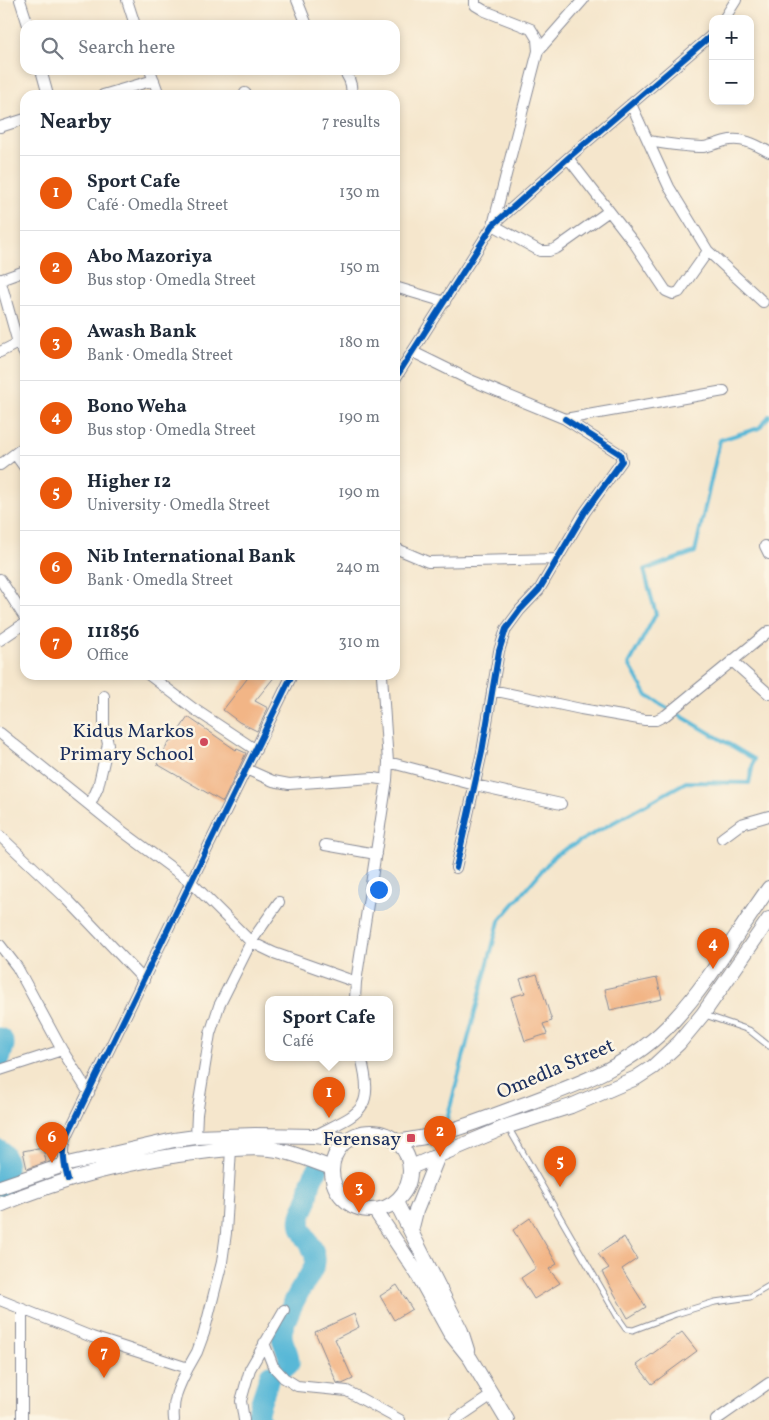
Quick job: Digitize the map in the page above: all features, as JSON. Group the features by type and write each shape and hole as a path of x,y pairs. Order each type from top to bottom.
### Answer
{"main road":[{"name":"Omedla Street","path":"398,1142 442,1133 566,1089 628,1059 659,1036 687,1004 714,969 769,888"},
{"name":"Omedla Street","path":"411,1167 508,1126 571,1106 636,1078 654,1067 679,1043 703,1014 769,919"},
{"path":"687,1004 703,1014"},
{"path":"367,1132 388,1136 398,1142 404,1149 411,1167 410,1180 405,1192 396,1202 386,1208 375,1210 361,1209 349,1204 339,1194 333,1181 332,1168 337,1152 347,1140 367,1132"},
{"path":"0,1187 64,1165 174,1140 196,1137 314,1136 347,1140"},
{"path":"0,1205 68,1180 174,1155 231,1149 271,1149 287,1152 332,1168"},
{"path":"411,1231 416,1211 438,1156"},
{"path":"396,1202 462,1331 470,1358"},
{"path":"375,1210 417,1273 450,1333 470,1358 507,1420"}],"street":[{"path":"20,0 26,20"},
{"path":"127,0 134,20"},
{"path":"297,0 305,20"},
{"path":"475,0 475,5 485,12 531,29 537,39 538,51 494,225"},
{"path":"538,51 583,0"},
{"path":"727,15 736,0"},
{"path":"400,372 494,225 568,158 709,37"},
{"path":"42,75 47,90"},
{"path":"152,75 157,90"},
{"path":"347,75 350,78 352,90"},
{"path":"120,90 154,80"},
{"path":"631,104 669,187 708,251 763,302"},
{"path":"0,127 20,121"},
{"path":"649,141 678,146 705,147 728,140 742,140 758,145 769,152"},
{"path":"568,158 634,243 666,291 673,294 679,292 708,251"},
{"path":"494,225 540,251 549,251 557,248 610,211"},
{"path":"20,273 0,280 20,346"},
{"path":"400,288 445,302"},
{"path":"0,352 18,343"},
{"path":"413,352 468,379 565,419 620,454 622,461 585,512 539,590 520,610 506,630 499,651 475,785 456,868"},
{"path":"565,419 724,391"},
{"path":"0,465 20,450"},
{"path":"15,454 20,461"},
{"path":"400,550 428,562 557,559"},
{"path":"0,579 20,610"},
{"path":"0,640 20,626"},
{"path":"492,690 581,710 656,720 666,715 769,631"},
{"path":"732,661 769,694"},
{"path":"155,680 194,710 256,750"},
{"path":"68,1180 64,1165 66,1138 192,883 288,680"},
{"path":"355,996 388,780 382,680"},
{"path":"90,805 98,788 108,744 104,726 104,696"},
{"path":"0,733 192,883 251,942 274,953 356,982"},
{"path":"388,762 475,785 560,804"},
{"path":"246,769 273,781 289,784 374,778 388,780"},
{"path":"722,838 741,824 769,816"},
{"path":"0,836 68,900 144,980"},
{"path":"325,845 376,854"},
{"path":"196,1137 197,1114 210,1034 219,1006 251,942 279,902"},
{"path":"0,945 17,966 62,1050 89,1093"},
{"path":"1,1070 62,1050"},
{"path":"314,1136 356,1114 364,1104 367,1091 366,1075 362,1061"},
{"path":"174,1420 173,1407 177,1389 198,1352 222,1262 226,1232 231,1149"},
{"path":"0,1300 92,1337 188,1368"},
{"path":"22,1309 22,1420"},
{"path":"244,1420 242,1401 250,1369 284,1310"},
{"path":"264,1344 273,1366 284,1378 297,1386 347,1391 400,1420"},
{"path":"716,1420 769,1383"},
{"path":"455,1420 492,1395"}],"lane":[{"path":"703,1014 749,1030 769,1046"},
{"path":"508,1126 618,1320 626,1329 632,1330 715,1302 750,1297 769,1286"}],"building":[{"path":"246,680 272,680 255,701 268,708 257,731 239,722 223,710"},
{"path":"188,717 236,750 246,753 223,802 157,764 170,740 172,741"},
{"path":"537,974 552,1021 543,1024 547,1034 525,1041 511,997 525,993 520,979"},
{"path":"657,978 662,999 610,1010 605,989"},
{"path":"43,1147 46,1162 27,1169 23,1151"},
{"path":"530,1218 557,1264 549,1269 560,1283 534,1299 521,1278 536,1268 513,1230"},
{"path":"624,1237 637,1259 622,1269 646,1307 628,1318 602,1272 609,1268 598,1254"},
{"path":"397,1285 412,1309 394,1320 380,1296"},
{"path":"354,1314 359,1327 335,1339 353,1379 342,1384 337,1383 315,1332"},
{"path":"682,1332 697,1351 652,1384 637,1365"}],"waterway":[{"path":"446,1123 499,921 555,855 686,782 749,783 754,759 647,696 629,664 656,614 644,570 695,552 720,440 759,428 769,416"},
{"path":"0,1038 4,1045 0,1059"},
{"path":"0,1150 7,1163 7,1172 3,1186"},
{"path":"282,1370 289,1364 282,1338 283,1328 293,1303 312,1271 315,1262 314,1253 303,1231 300,1220 307,1201 311,1181 318,1169"},
{"path":"260,1420 257,1414 270,1375"}],"cycle path":[{"path":"400,371 493,225 709,37"},
{"path":"456,868 482,752 499,651 506,629 520,610 539,590 585,512 622,461 620,454 565,419"},
{"path":"68,1180 64,1159 66,1138 290,680"}],"place":[{"name":"Kidus Markos Primary School","path":"204,742"},
{"name":"Bono Weha","path":"713,969"},
{"name":"Sport Cafe","path":"329,1118"},
{"name":"Ferensay","path":"411,1138"},
{"name":"Abo Mazoriya","path":"440,1157"},
{"name":"Nib International Bank","path":"52,1163"},
{"name":"Higher 12","path":"560,1187"},
{"name":"Awash Bank","path":"359,1213"},
{"name":"111856","path":"104,1378"}]}
